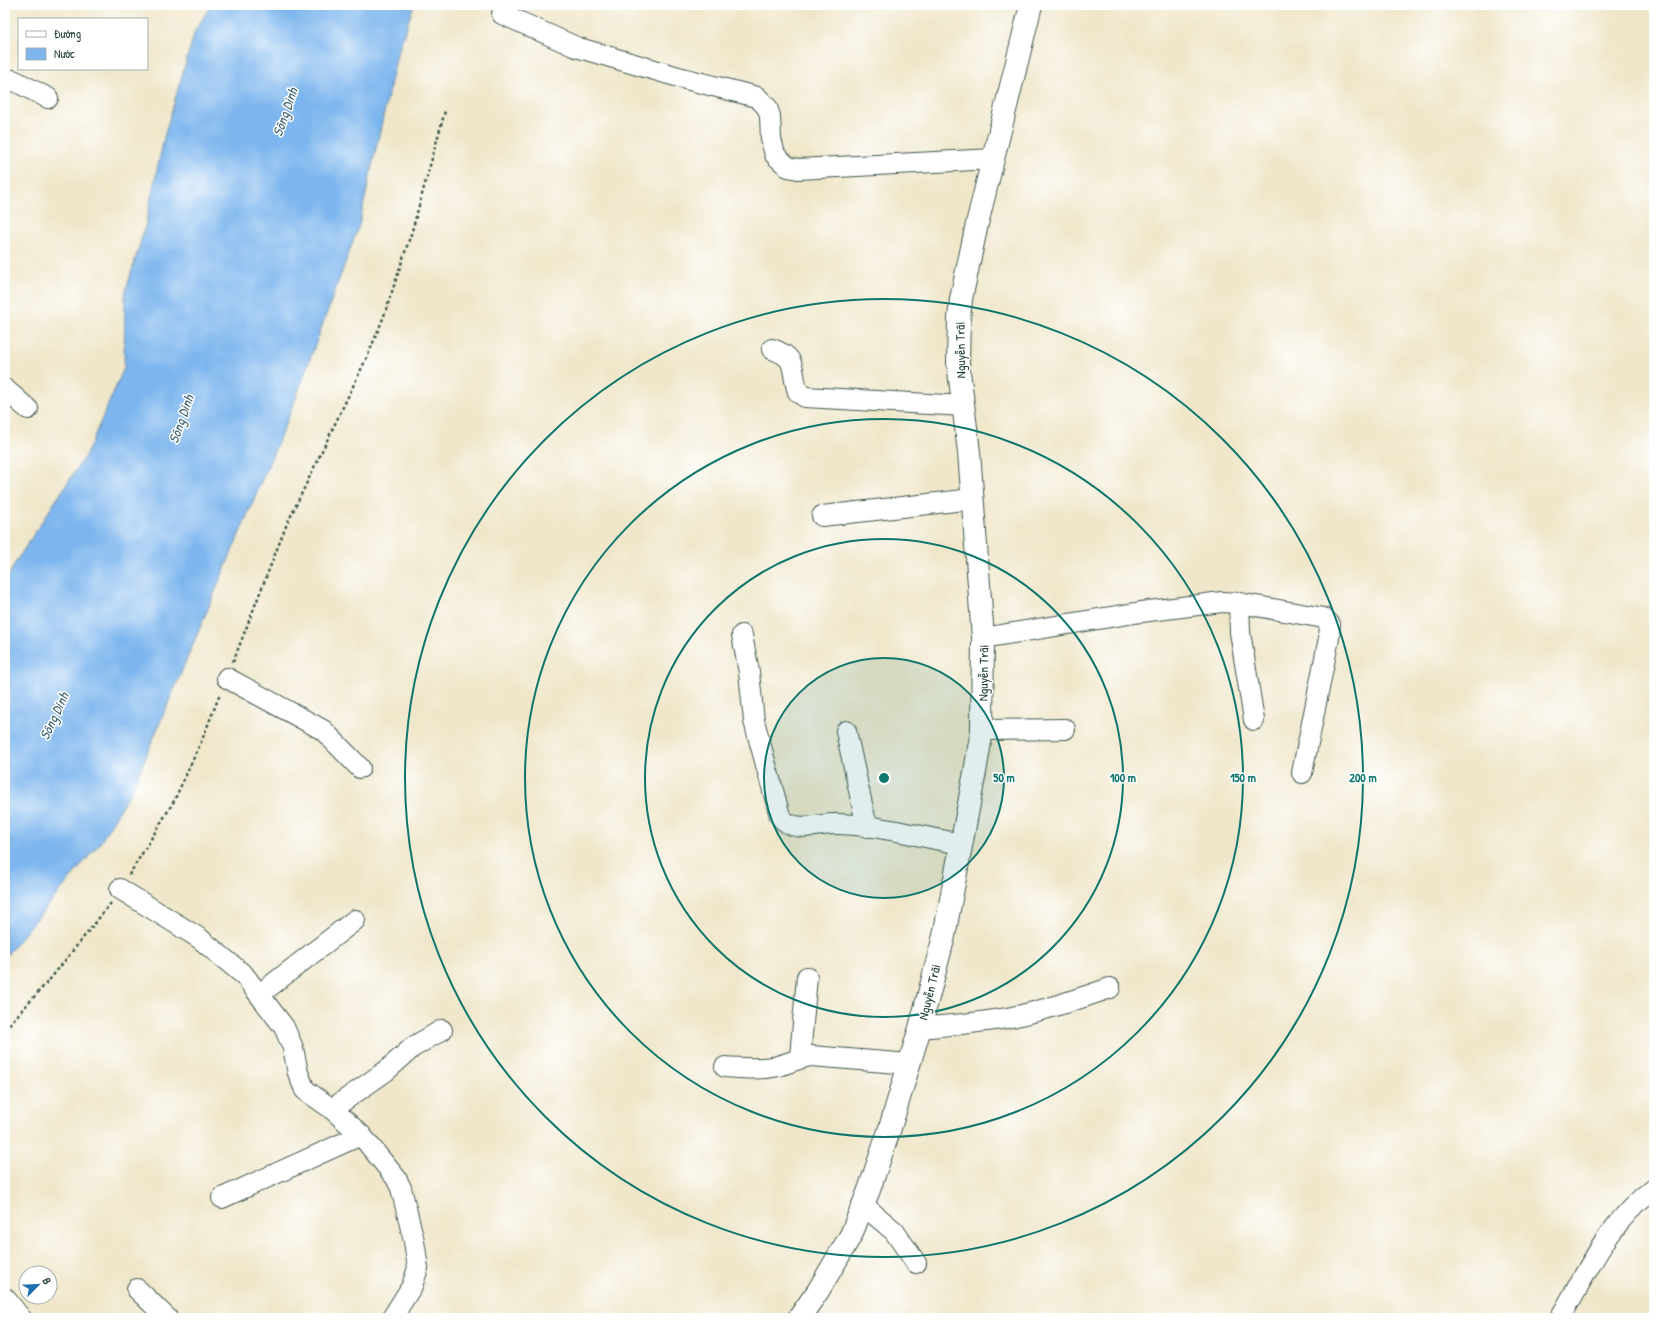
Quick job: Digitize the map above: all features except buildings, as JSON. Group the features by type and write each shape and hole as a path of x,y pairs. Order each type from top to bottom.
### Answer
{"main road":[{"name":"Nguyễn Trãi","path":"799,1318 818,1291 851,1235 890,1128 910,1064 944,936 962,844 982,730 983,638 973,500 964,406 958,364 961,300 1031,5"}],"street":[{"path":"502,14 584,49 675,76 757,97 767,108 770,116 771,139 774,155 788,167 798,169 994,158"},
{"path":"5,81 13,80 48,98"},
{"path":"772,349 784,353 792,360 798,392 805,396 964,406"},
{"path":"5,389 28,409"},
{"path":"822,516 973,500"},
{"path":"983,638 1141,612 1222,602 1239,603 1324,618 1330,625 1329,638 1302,773"},
{"path":"1239,603 1240,632 1254,720"},
{"path":"742,635 757,738 780,816 784,822 796,827 834,824 867,827 962,844"},
{"path":"227,678 323,730 360,768"},
{"path":"982,730 1065,730"},
{"path":"846,731 867,827"},
{"path":"120,889 213,948 244,975 277,1015 289,1037 298,1073 305,1090 332,1109 361,1135 396,1178 401,1188 417,1257 418,1268 412,1286 392,1318"},
{"path":"260,994 355,920"},
{"path":"800,1058 807,977"},
{"path":"920,1028 981,1022 1013,1017 1052,1007 1110,988"},
{"path":"332,1109 386,1071 413,1047 442,1030"},
{"path":"725,1068 759,1069 777,1066 811,1056 910,1064"},
{"path":"222,1198 361,1135"},
{"path":"1560,1318 1610,1232 1624,1213 1654,1188"},
{"path":"863,1205 894,1231 916,1263"},
{"path":"137,1288 167,1318"},
{"path":"5,1298 20,1318"}],"path":[{"path":"5,1029 55,973 103,914 174,802 199,747 227,678 286,526 368,355 384,316 412,231 445,111"}],"water":[{"name":"Sông Dinh","path":"211,5 414,5 397,55 359,225 291,411 133,787 100,843 5,957 5,584 15,563 87,453 124,368 125,293 145,227 164,137 195,31"}]}
